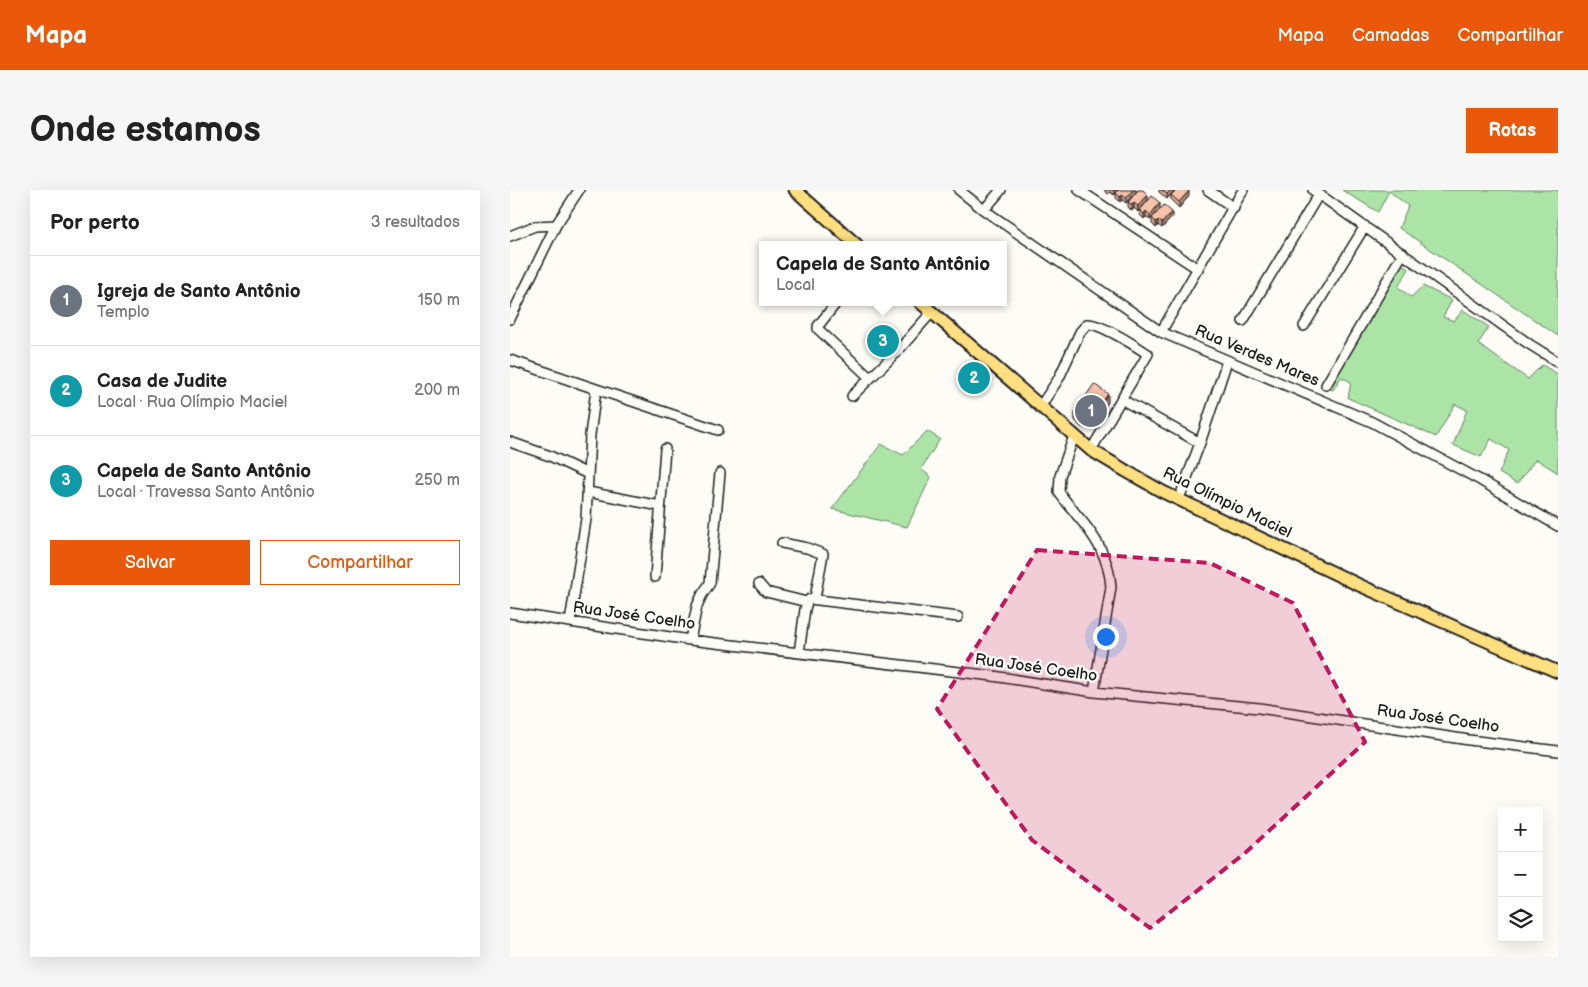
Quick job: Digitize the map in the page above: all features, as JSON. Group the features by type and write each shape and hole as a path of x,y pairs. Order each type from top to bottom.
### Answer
{"main road":[{"path":"795,190 852,241"},
{"name":"Rua Olímpio Maciel","path":"924,306 1091,450 1126,471 1179,499 1359,585 1558,672"}],"street":[{"path":"510,319 556,225 579,190"},
{"name":"Rua Verdes Mares","path":"959,190 984,210 1161,332 1317,398 1406,439 1558,526"},
{"path":"984,210 1001,190"},
{"path":"1079,190 1198,269"},
{"path":"1208,190 1234,208"},
{"path":"1161,332 1243,190"},
{"path":"1243,321 1316,192 1529,344 1558,362"},
{"path":"510,236 535,226 556,225"},
{"path":"1304,326 1365,226"},
{"path":"1326,385 1403,253"},
{"path":"834,306 818,326 818,329 870,378"},
{"path":"852,396 896,353 932,313"},
{"path":"1040,407 1059,378 1080,332 1086,324 1123,339 1148,354 1091,450"},
{"path":"510,360 718,430"},
{"path":"1179,499 1227,361"},
{"path":"570,622 586,519 590,435 596,390"},
{"path":"1121,399 1200,443"},
{"path":"1074,436 1060,476 1059,492 1095,537 1104,554 1110,575 1111,587 1094,692"},
{"path":"510,442 550,456 588,474"},
{"path":"654,577 665,449"},
{"path":"690,640 697,606 710,583 720,473"},
{"path":"588,492 660,506"},
{"path":"782,543 807,548 823,554 816,598"},
{"path":"759,584 766,592 806,602 816,598 958,617"},
{"path":"799,653 806,602"},
{"name":"Rua José Coelho","path":"510,613 690,640 993,676 1094,692 1260,708 1469,740 1558,751"}],"highlighted area":[{"path":"1037,550 1210,563 1293,603 1365,742 1245,853 1150,928 1032,840 937,709"}],"green space":[{"path":"1342,190 1558,190 1558,336 1399,228 1408,206 1389,191 1378,212"},
{"path":"1399,262 1409,269 1398,287 1411,297 1423,286 1452,300 1443,317 1454,321 1463,310 1489,327 1478,344 1528,379 1542,365 1558,374 1558,473 1536,459 1517,484 1499,473 1509,450 1491,439 1481,457 1453,445 1467,410 1455,404 1436,437 1348,398 1351,382 1341,377 1333,390 1321,386"},
{"path":"927,431 940,439 921,469 931,477 907,527 832,509 881,444 903,455"}],"building":[{"path":"1118,190 1133,190 1126,198 1122,195 1120,197 1116,193"},
{"path":"1138,190 1143,190 1148,195 1138,206 1134,203 1132,205 1128,202"},
{"path":"1162,190 1171,190 1167,194"},
{"path":"1176,190 1189,191 1179,202 1171,195"},
{"path":"1152,196 1160,203 1150,215 1146,211 1144,214 1140,210"},
{"path":"1164,205 1172,212 1162,223 1158,220 1156,222 1152,218"},
{"path":"882,327 891,337 885,344 876,334"},
{"path":"978,361 985,367 972,382 971,380 968,381 964,377"},
{"path":"1094,384 1108,394 1089,421 1081,419 1075,412"}],"place":[{"name":"Capela de Santo Antônio","path":"883,341"},
{"name":"Casa de Judite","path":"974,378"},
{"name":"Igreja de Santo Antônio","path":"1091,411"}]}
